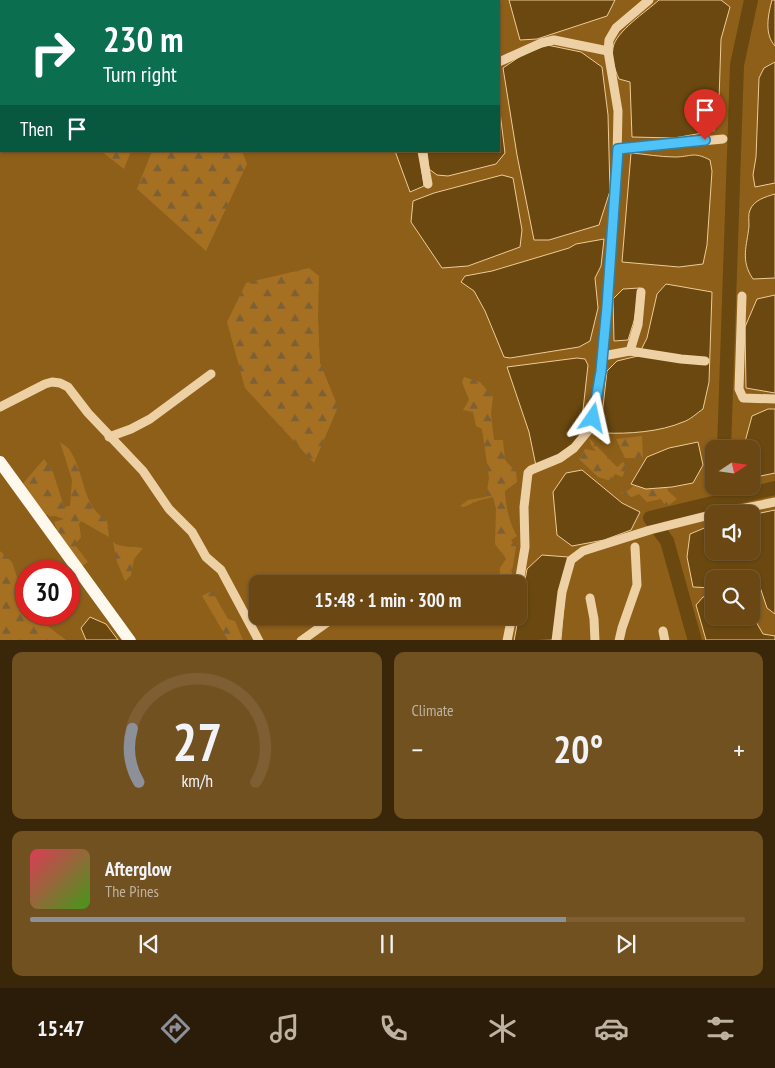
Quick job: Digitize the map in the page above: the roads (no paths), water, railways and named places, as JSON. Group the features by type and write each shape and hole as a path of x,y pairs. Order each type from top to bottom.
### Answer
{"main road":[{"path":"0,462 130,640"}],"street":[{"path":"520,575 525,546 524,507 528,473 560,458 574,448 588,431 597,403 610,274 618,149 617,99 608,51 609,40 616,28 649,0"},
{"path":"500,62 541,43 554,40 608,51"},
{"path":"618,149 723,139"},
{"path":"422,152 428,184"},
{"path":"630,351 638,324 641,292"},
{"path":"742,296 739,389 743,398 775,400"},
{"path":"603,356 630,351 705,361"},
{"path":"110,437 150,419 211,374"},
{"path":"0,407 44,384 60,383 68,387 88,413 143,471 169,509 192,532 206,557 221,570 259,640"},
{"path":"760,505 775,502"},
{"path":"556,640 562,592 571,560 583,551 650,530 705,516"},
{"path":"619,640 637,585 635,546"},
{"path":"590,598 595,640"},
{"path":"301,640 323,625"},
{"path":"507,640 510,625"},
{"path":"663,631 664,640"}],"waterway":[{"path":"724,440 737,65 751,0"},
{"path":"695,640 667,541 650,518 775,488"}]}
